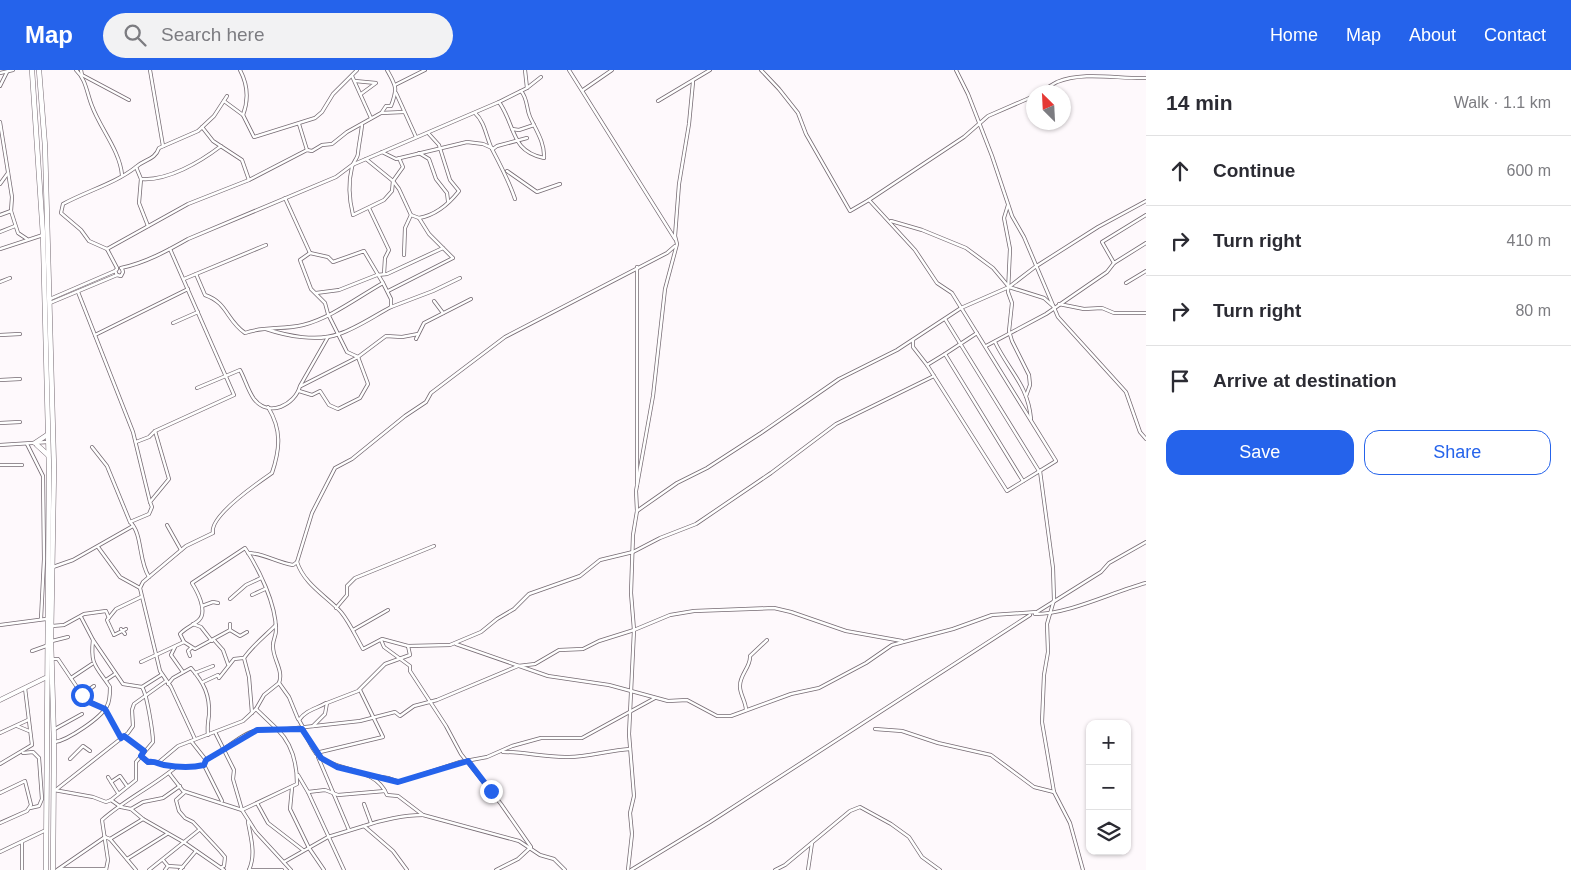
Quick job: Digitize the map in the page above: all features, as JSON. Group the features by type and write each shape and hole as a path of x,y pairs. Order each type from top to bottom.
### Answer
{"highway":[{"path":"32,70 43,235 47,434 50,444 48,455 44,619 46,646 46,870"},
{"path":"39,70 45,146 50,301 51,659 54,742 52,870"},
{"path":"47,434 32,444 48,455"}],"street":[{"path":"0,73 13,70"},
{"path":"76,70 129,100"},
{"path":"81,70 91,105 115,153 122,175"},
{"path":"150,70 163,146"},
{"path":"240,70 246,81 247,94 243,116"},
{"path":"224,101 243,116 254,137 316,118 333,94 357,70"},
{"path":"387,70 416,137"},
{"path":"395,85 425,70"},
{"path":"525,70 527,88"},
{"path":"570,70 677,244"},
{"path":"582,90 612,70"},
{"path":"658,101 710,70"},
{"path":"761,70 798,113 806,134 850,211 870,200 964,137 988,116 1026,99"},
{"path":"956,70 979,124 1008,204 1058,316 1126,392 1140,432 1146,439"},
{"path":"0,86 7,72"},
{"path":"352,76 372,116 371,120"},
{"path":"1053,85 1060,81 1105,76 1118,79 1146,78"},
{"path":"50,301 170,249 188,239 336,177 352,165 416,137 429,134 499,102 527,88 541,77"},
{"path":"355,81 376,83 361,94"},
{"path":"636,489 653,396 665,289 677,244 675,236 679,184 689,124 692,82"},
{"path":"499,102 516,142 522,148 544,158 542,144 529,113 527,100 521,91"},
{"path":"107,249 188,204 249,180 307,150 312,151 322,145 332,144 347,132 381,113 386,106 390,106 396,92"},
{"path":"132,266 123,272 121,276 107,249 88,241 81,230 60,210 63,204 116,180 156,156 163,146 198,131 214,116 227,96"},
{"path":"381,113 404,112"},
{"path":"475,112 481,120 492,149 505,170 515,199"},
{"path":"0,122 13,202 11,211 18,233 27,239"},
{"path":"299,124 307,150"},
{"path":"362,125 358,142 358,155 352,165 349,199 353,214 384,200 390,193 399,189"},
{"path":"512,129 519,130 534,125"},
{"path":"202,127 213,141 242,160 249,180"},
{"path":"366,159 393,181 399,189 411,215 419,218 432,215 448,202 459,189 450,180 440,148 435,138 429,134"},
{"path":"492,149 527,138"},
{"path":"382,152 399,158 472,142 483,144 492,149"},
{"path":"141,179 160,177 174,172 202,159 221,146"},
{"path":"0,152 5,151"},
{"path":"419,153 429,159 436,179 447,193 448,202"},
{"path":"390,193 393,181 402,167 399,158"},
{"path":"136,167 141,179 139,203 148,227"},
{"path":"505,170 537,192 560,184"},
{"path":"0,184 8,172"},
{"path":"285,198 310,253"},
{"path":"870,200 915,250 937,283 952,293 1056,461 1007,491 934,376 926,365 923,364 912,346 913,340"},
{"path":"637,511 677,483 707,468 761,433 838,379 913,340 961,308 1009,287 1035,267 1136,205 1146,201"},
{"path":"1008,204 1004,218 1010,249 1008,292 1012,303 1010,333 1029,375 1026,396"},
{"path":"369,208 389,250 385,258 384,274"},
{"path":"0,215 11,211"},
{"path":"404,255 406,228 411,215"},
{"path":"1114,263 1102,242 1146,215"},
{"path":"388,291 421,276 453,258 426,230 419,218"},
{"path":"889,220 922,230 966,248 993,268 1009,287 1044,298 1054,307"},
{"path":"0,232 15,226"},
{"path":"0,249 43,235"},
{"path":"986,346 1046,314 1107,272 1114,263 1146,243"},
{"path":"677,244 667,253 505,336 431,393 426,402 405,416 352,459 335,468 312,513 297,562 300,570 311,584 336,608 363,649 381,639 408,646 455,644 518,666 524,666 548,676 572,678 630,690 668,701 687,700 717,716 730,716 791,694 819,688 866,663 892,644 953,629 992,615 1051,612 1094,602 1122,589 1146,583"},
{"path":"184,279 266,245"},
{"path":"314,293 338,290 384,274 443,248"},
{"path":"136,442 149,436 154,430 234,396 170,249"},
{"path":"358,357 349,354 328,314 325,303 314,293 300,260 310,253 328,257 333,262 364,251 380,274 392,300 391,308"},
{"path":"630,870 632,834 630,813 634,796 629,713 634,630 630,593 637,511 637,267"},
{"path":"50,301 78,292 118,271 123,272"},
{"path":"1126,283 1146,271"},
{"path":"196,274 205,294 218,300 236,327 244,333 302,326 328,314 383,283"},
{"path":"0,282 10,278"},
{"path":"266,329 300,336 328,337 460,278"},
{"path":"95,335 188,288"},
{"path":"78,292 136,442 152,507 149,514 130,522"},
{"path":"416,338 424,323 471,299"},
{"path":"434,301 442,313"},
{"path":"1058,304 1084,309 1102,308 1114,313 1146,313"},
{"path":"173,323 198,312"},
{"path":"945,319 1039,471 1053,568 1042,722 1054,792 1070,823 1083,870"},
{"path":"926,365 977,333"},
{"path":"0,336 20,334"},
{"path":"300,386 358,357 386,336 402,337 418,334"},
{"path":"268,408 282,407 291,403 328,337"},
{"path":"994,342 1002,357 1012,366 1026,396 1031,421"},
{"path":"945,354 1023,482"},
{"path":"299,391 312,395 320,392 329,405 336,409 357,400 362,397 368,384 358,357"},
{"path":"197,388 240,370 254,399 268,408 277,424 280,436 277,460 272,473 229,505 212,525 213,533 181,550 143,582 140,588 155,655 162,675 193,740 206,760"},
{"path":"455,644 484,631 497,619 514,609 529,594 580,576 600,560 633,552 660,538 700,522 771,473 836,424 934,376"},
{"path":"0,380 20,379"},
{"path":"0,423 20,422"},
{"path":"150,502 169,479 154,430"},
{"path":"0,625 44,619 43,476 32,444"},
{"path":"0,445 50,444"},
{"path":"92,447 107,466 130,522 137,533 142,563 149,577"},
{"path":"0,465 22,465"},
{"path":"167,525 181,550"},
{"path":"52,567 66,564 133,526"},
{"path":"630,870 710,822 1032,614 1101,572 1109,563 1146,542"},
{"path":"336,608 347,595 347,586 355,578 434,546"},
{"path":"98,547 120,577 140,588"},
{"path":"191,648 184,642 181,632 201,618 202,606 192,583 244,548 261,578 275,616 276,636 273,644 280,672 279,683 289,697 317,755 349,830"},
{"path":"248,554 255,553 282,564 293,565 297,562"},
{"path":"230,599 246,585 261,578"},
{"path":"252,595 265,589"},
{"path":"126,629 114,635 108,623 109,618 116,609 141,597"},
{"path":"202,606 213,602 218,603"},
{"path":"222,801 204,765 206,760 254,731 303,729 374,719 395,712 400,716 414,706 431,702 518,666 535,664 559,650 583,649 599,641 634,630 670,615 694,611 774,608 846,631 904,641"},
{"path":"352,630 357,629 388,610"},
{"path":"51,626 64,625 89,613 106,612 109,618"},
{"path":"80,617 123,684 142,687 162,675"},
{"path":"193,624 202,627 222,650 228,664"},
{"path":"230,624 230,630"},
{"path":"244,658 254,644 270,633 276,625"},
{"path":"230,630 240,636 247,632"},
{"path":"190,656 188,650 191,648 212,640 230,630"},
{"path":"51,642 68,637"},
{"path":"381,639 384,647 398,660 410,666 410,671 431,702 461,754 502,804 531,847 540,855 554,860 565,870"},
{"path":"54,742 64,739 94,720 105,709 110,689 106,680 93,664 91,650 93,640"},
{"path":"746,710 746,700 740,687 742,679 751,662 750,656 767,640"},
{"path":"141,662 184,642"},
{"path":"32,651 46,646"},
{"path":"299,720 307,711 360,689 378,669 410,655 408,646"},
{"path":"176,647 171,655 183,672"},
{"path":"203,682 218,675 219,678 234,658 244,658"},
{"path":"244,658 248,673 252,713"},
{"path":"51,659 58,659 82,695 89,702 105,709 122,737 144,751"},
{"path":"71,678 93,664"},
{"path":"189,664 206,687 208,735"},
{"path":"195,673 212,666"},
{"path":"53,790 58,789 133,726 132,710 134,704 191,668"},
{"path":"106,680 115,674"},
{"path":"0,700 46,678"},
{"path":"159,762 178,746 237,725 256,709 264,695 279,683"},
{"path":"82,695 94,686"},
{"path":"53,790 93,797 106,802 136,780 136,762 153,739 150,734 147,695 142,687"},
{"path":"0,764 22,753 32,745 25,688"},
{"path":"317,755 382,737 360,689"},
{"path":"502,752 512,746 541,738 582,738 656,698"},
{"path":"312,727 325,714 327,703"},
{"path":"242,810 297,784 297,774 290,746 278,730 256,709"},
{"path":"53,730 82,714"},
{"path":"0,733 28,720"},
{"path":"17,726 30,731"},
{"path":"875,730 902,731 938,743 991,755 1034,787 1054,792"},
{"path":"215,732 234,770 233,779 242,810"},
{"path":"70,759 83,746 90,751"},
{"path":"317,755 337,767 398,782 502,752 516,752 544,758 556,755 569,757 610,750 630,749"},
{"path":"0,823 30,808 39,806 42,800 39,758 33,752 22,753"},
{"path":"141,756 148,762 193,768 204,765"},
{"path":"58,870 106,869 105,837 102,820 118,805 177,766"},
{"path":"169,773 186,792 212,801 222,801 242,810 248,816 256,832 291,870"},
{"path":"297,774 308,792 345,869"},
{"path":"366,774 380,783 386,795 394,794 423,815"},
{"path":"111,782 120,776 127,786"},
{"path":"108,777 118,794"},
{"path":"0,793 24,781 29,791 30,808"},
{"path":"131,809 143,802 163,798 180,786"},
{"path":"292,788 290,809 309,848 324,870"},
{"path":"308,792 325,790 338,795 385,791"},
{"path":"111,800 118,805 131,809 143,819 185,843 223,869 225,857 178,809 176,800 186,792"},
{"path":"257,803 268,824 303,850"},
{"path":"364,804 371,824"},
{"path":"776,870 785,865 850,811 860,807 891,824 909,837 922,857 940,870"},
{"path":"284,862 328,837 371,824 391,821 404,815 423,815 519,841 531,847"},
{"path":"248,816 253,850 249,870 282,870"},
{"path":"110,839 143,819"},
{"path":"364,826 393,851 407,870"},
{"path":"0,852 47,830"},
{"path":"149,870 199,830"},
{"path":"127,859 167,834"},
{"path":"105,837 110,839 136,870"},
{"path":"58,870 105,837"},
{"path":"22,841 22,870"},
{"path":"808,870 812,843"},
{"path":"496,870 518,859 531,847"},
{"path":"180,870 196,851"},
{"path":"163,860 168,866 183,867"},
{"path":"164,870 168,866"}],"route":[{"path":"82,695 89,702 105,709 121,738 124,736 140,747 144,751 141,756 148,762 159,762 173,767 196,767 204,765 206,760 254,731 261,729 302,729 318,756 337,767 398,782 468,761 482,782 491,791"}]}
